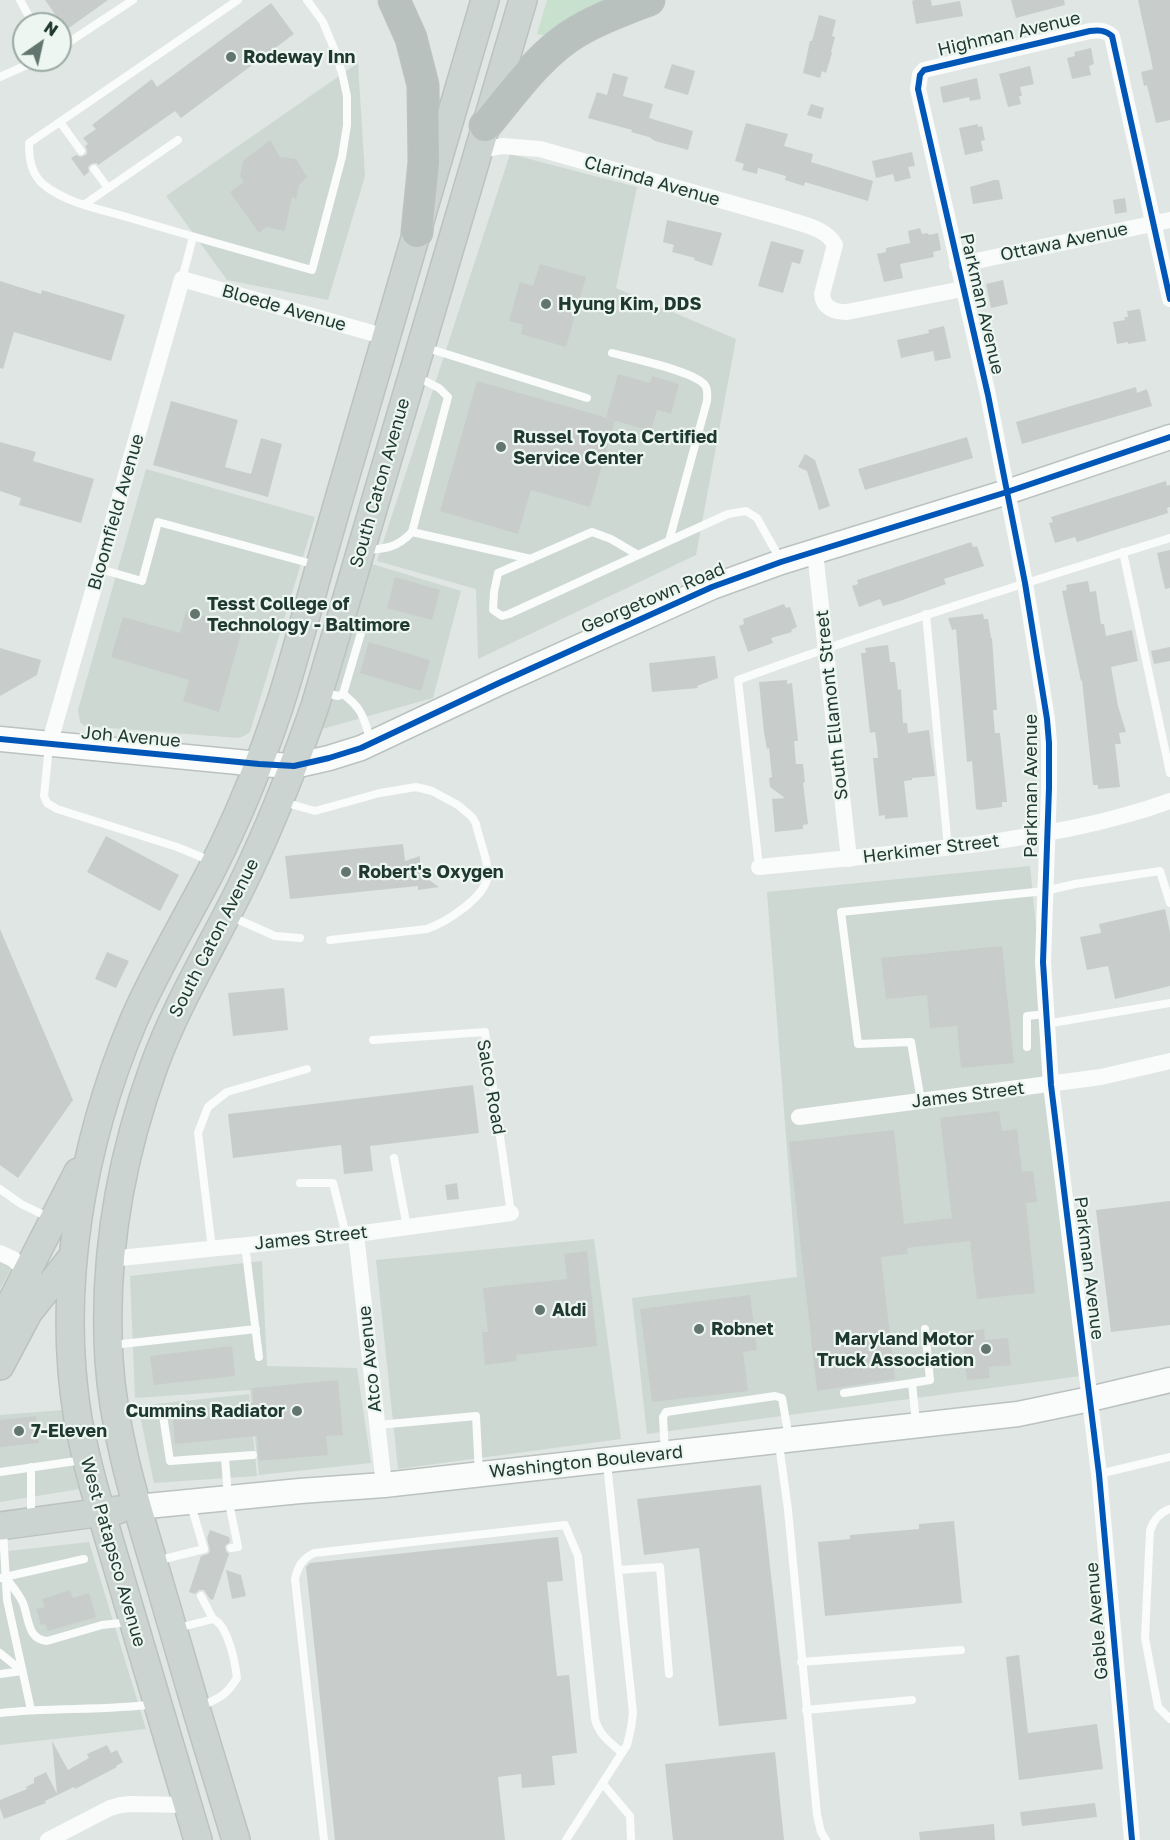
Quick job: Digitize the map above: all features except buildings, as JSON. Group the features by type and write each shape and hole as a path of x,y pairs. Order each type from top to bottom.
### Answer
{"highway":[{"path":"394,0 411,38 423,85 424,162 417,232"},
{"path":"482,139 530,71 553,49 577,32 612,14 649,0"}],"main road":[{"name":"South Caton Avenue","path":"0,1324 36,1281 73,1256 81,1203 105,1097 134,1020 215,863 259,764 281,700 485,0"},
{"name":"South Caton Avenue","path":"110,1259 127,1155 141,1102 167,1033 269,826 294,766 331,693 340,621 523,0"},
{"name":"South Caton Avenue","path":"0,1366 28,1313 53,1220 93,1145"},
{"path":"73,1256 110,1259"},
{"name":"West Patapsco Avenue","path":"73,1256 71,1318 73,1363 78,1416 86,1459 198,1840"},
{"name":"West Patapsco Avenue","path":"110,1259 109,1345 116,1413 137,1507 236,1840"},
{"name":"Washington Boulevard","path":"1,1526 137,1507"}],"street":[{"name":"Highman Avenue","path":"920,75 930,67 1090,31 1107,32 1112,36 1162,221"},
{"name":"Parkman Avenue","path":"920,75 918,89 988,395 1025,583 1047,719 1048,834 1043,962 1046,1019 1051,1085 1090,1399"},
{"name":"Clarinda Avenue","path":"482,139 502,146 540,149 787,219 824,232 835,244 822,302 838,312 962,289"},
{"name":"Ottawa Avenue","path":"957,265 1162,221"},
{"path":"1162,221 1170,299"},
{"name":"Bloede Avenue","path":"182,279 386,337"},
{"name":"Bloomfield Avenue","path":"49,745 182,279"},
{"name":"Georgetown Road","path":"259,764 294,766 329,758 371,744 510,678 712,587 781,562 1006,492 1170,437"},
{"name":"South Ellamont Street","path":"815,552 849,859"},
{"name":"Joh Avenue","path":"0,739 259,764"},
{"name":"Herkimer Street","path":"759,867 948,848 1048,834 1132,815 1170,801"},
{"name":"James Street","path":"799,1117 1051,1085 1101,1077 1170,1061"},
{"name":"James Street","path":"110,1259 351,1234 511,1214"},
{"name":"Atco Avenue","path":"351,1234 378,1425 384,1485"},
{"path":"0,1253 13,1259 36,1281"},
{"name":"Washington Boulevard","path":"137,1507 384,1485 1018,1414 1170,1380"},
{"name":"Gable Avenue","path":"1090,1399 1099,1474 1132,1840"},
{"path":"48,1840 110,1808 121,1805 188,1805"}],"lane":[{"path":"72,40 133,0"},
{"path":"238,0 29,143 31,165 43,184 71,201 312,270 342,157 347,125 347,96 342,73 323,22 307,0"},
{"path":"60,122 81,151"},
{"path":"85,204 178,140"},
{"path":"94,169 108,188"},
{"path":"182,279 193,237"},
{"path":"421,346 587,398"},
{"path":"612,353 686,373 702,380 707,388 707,401 669,541"},
{"path":"361,550 386,549 404,541 412,532 448,397 439,388 412,375"},
{"path":"638,555 611,539 592,532 498,573 493,610 502,616 509,614 728,514 746,511 757,518 781,562"},
{"path":"100,569 142,581 158,522 320,566"},
{"path":"412,532 531,559"},
{"path":"759,867 738,680 926,614 1170,538"},
{"path":"1123,552 1170,773"},
{"path":"926,614 948,848"},
{"path":"331,693 353,702 361,712 371,744"},
{"path":"49,745 44,796 47,803 57,809 177,847 215,863"},
{"path":"280,801 315,811 380,793 416,787 432,791 458,805 476,824 488,876 481,891 463,908 438,925 427,929 330,940"},
{"path":"921,1101 911,1042 858,1044 841,912 1045,891 1160,871 1170,903"},
{"path":"226,915 275,936 300,938"},
{"path":"1027,1047 1027,1016 1046,1019 1170,1003"},
{"name":"Salco Road","path":"373,1040 485,1032 511,1214"},
{"path":"212,1249 198,1133 208,1107 227,1092 307,1069"},
{"path":"394,1158 407,1227"},
{"path":"300,1183 333,1183 351,1234"},
{"path":"0,1189 21,1204 53,1220"},
{"path":"245,1245 259,1357"},
{"path":"109,1345 256,1329"},
{"path":"844,1393 930,1380 924,1329"},
{"path":"912,1383 916,1424"},
{"path":"666,1453 663,1417 666,1412 775,1396 782,1398 788,1510 801,1662 817,1815 821,1832 826,1840"},
{"path":"116,1413 162,1409 170,1461 253,1455"},
{"path":"378,1425 476,1416 479,1474"},
{"path":"1099,1474 1170,1456"},
{"path":"225,1457 228,1498 238,1546 231,1548"},
{"path":"0,1472 86,1459"},
{"path":"566,1840 622,1753 632,1728 633,1713 607,1460"},
{"path":"30,1467 31,1522"},
{"path":"153,1561 204,1549 190,1502"},
{"path":"1170,1509 1156,1519 1150,1531 1145,1638 1158,1707 1170,1719"},
{"path":"324,1840 295,1579 300,1564 314,1553 565,1525 578,1556 597,1727 603,1736 622,1753"},
{"path":"1,1526 3,1578 31,1710"},
{"path":"3,1578 84,1559"},
{"path":"618,1570 660,1567 669,1674"},
{"path":"3,1578 22,1601 32,1633 39,1640 47,1641 102,1624 133,1622"},
{"path":"196,1709 222,1697 237,1677 234,1660 223,1629 218,1621 213,1619 201,1596"},
{"path":"173,1630 213,1619"},
{"path":"801,1662 961,1650"},
{"path":"0,1653 22,1671"},
{"path":"0,1674 22,1671"},
{"path":"806,1710 912,1700"},
{"path":"0,1713 129,1707 157,1703"},
{"path":"603,1784 630,1816 631,1840"}],"shaded area":[{"path":"358,63 365,176 328,300 227,280 166,196"},
{"path":"510,154 637,187 616,288 736,339 696,555 478,659 476,589 377,561"},
{"name":"Tesst College of Technology - Baltimore","path":"146,469 315,517 250,732 244,736 238,738 85,726 80,722 78,710"},
{"path":"372,564 461,591 433,698 322,729"},
{"path":"1030,866 1081,1376 647,1434 632,1298 797,1277 767,892"},
{"path":"594,1239 621,1439 398,1469 376,1260"},
{"path":"0,1261 12,1267 0,1289"},
{"path":"262,1261 267,1366 357,1368 371,1463 259,1475 250,1390 135,1398 130,1276"},
{"path":"249,1394 257,1476 154,1483 138,1406"},
{"path":"64,1410 80,1489 0,1502 0,1415"},
{"path":"89,1542 146,1729 0,1745 0,1552"}],"green space":[{"path":"547,0 623,0 552,37 537,34"}],"cycle path":[{"path":"1132,1840 1099,1474 1051,1085 1043,962 1049,788 1047,719 1025,583 988,395 918,89 920,75 924,70 1090,31 1102,31 1112,36 1170,299"},
{"path":"0,739 259,764 294,766 329,758 361,748 712,587 781,562 1007,492 1170,437"}],"place":[{"name":"Rodeway Inn","path":"231,57"},
{"name":"Hyung Kim, DDS","path":"546,304"},
{"name":"Russel Toyota Certified Service Center","path":"501,447"},
{"name":"Tesst College of Technology - Baltimore","path":"195,614"},
{"name":"Robert's Oxygen","path":"346,872"},
{"name":"Aldi","path":"540,1310"},
{"name":"Robnet","path":"699,1329"},
{"name":"Maryland Motor Truck Association","path":"986,1349"},
{"name":"Cummins Radiator","path":"297,1411"},
{"name":"7-Eleven","path":"19,1431"}]}
